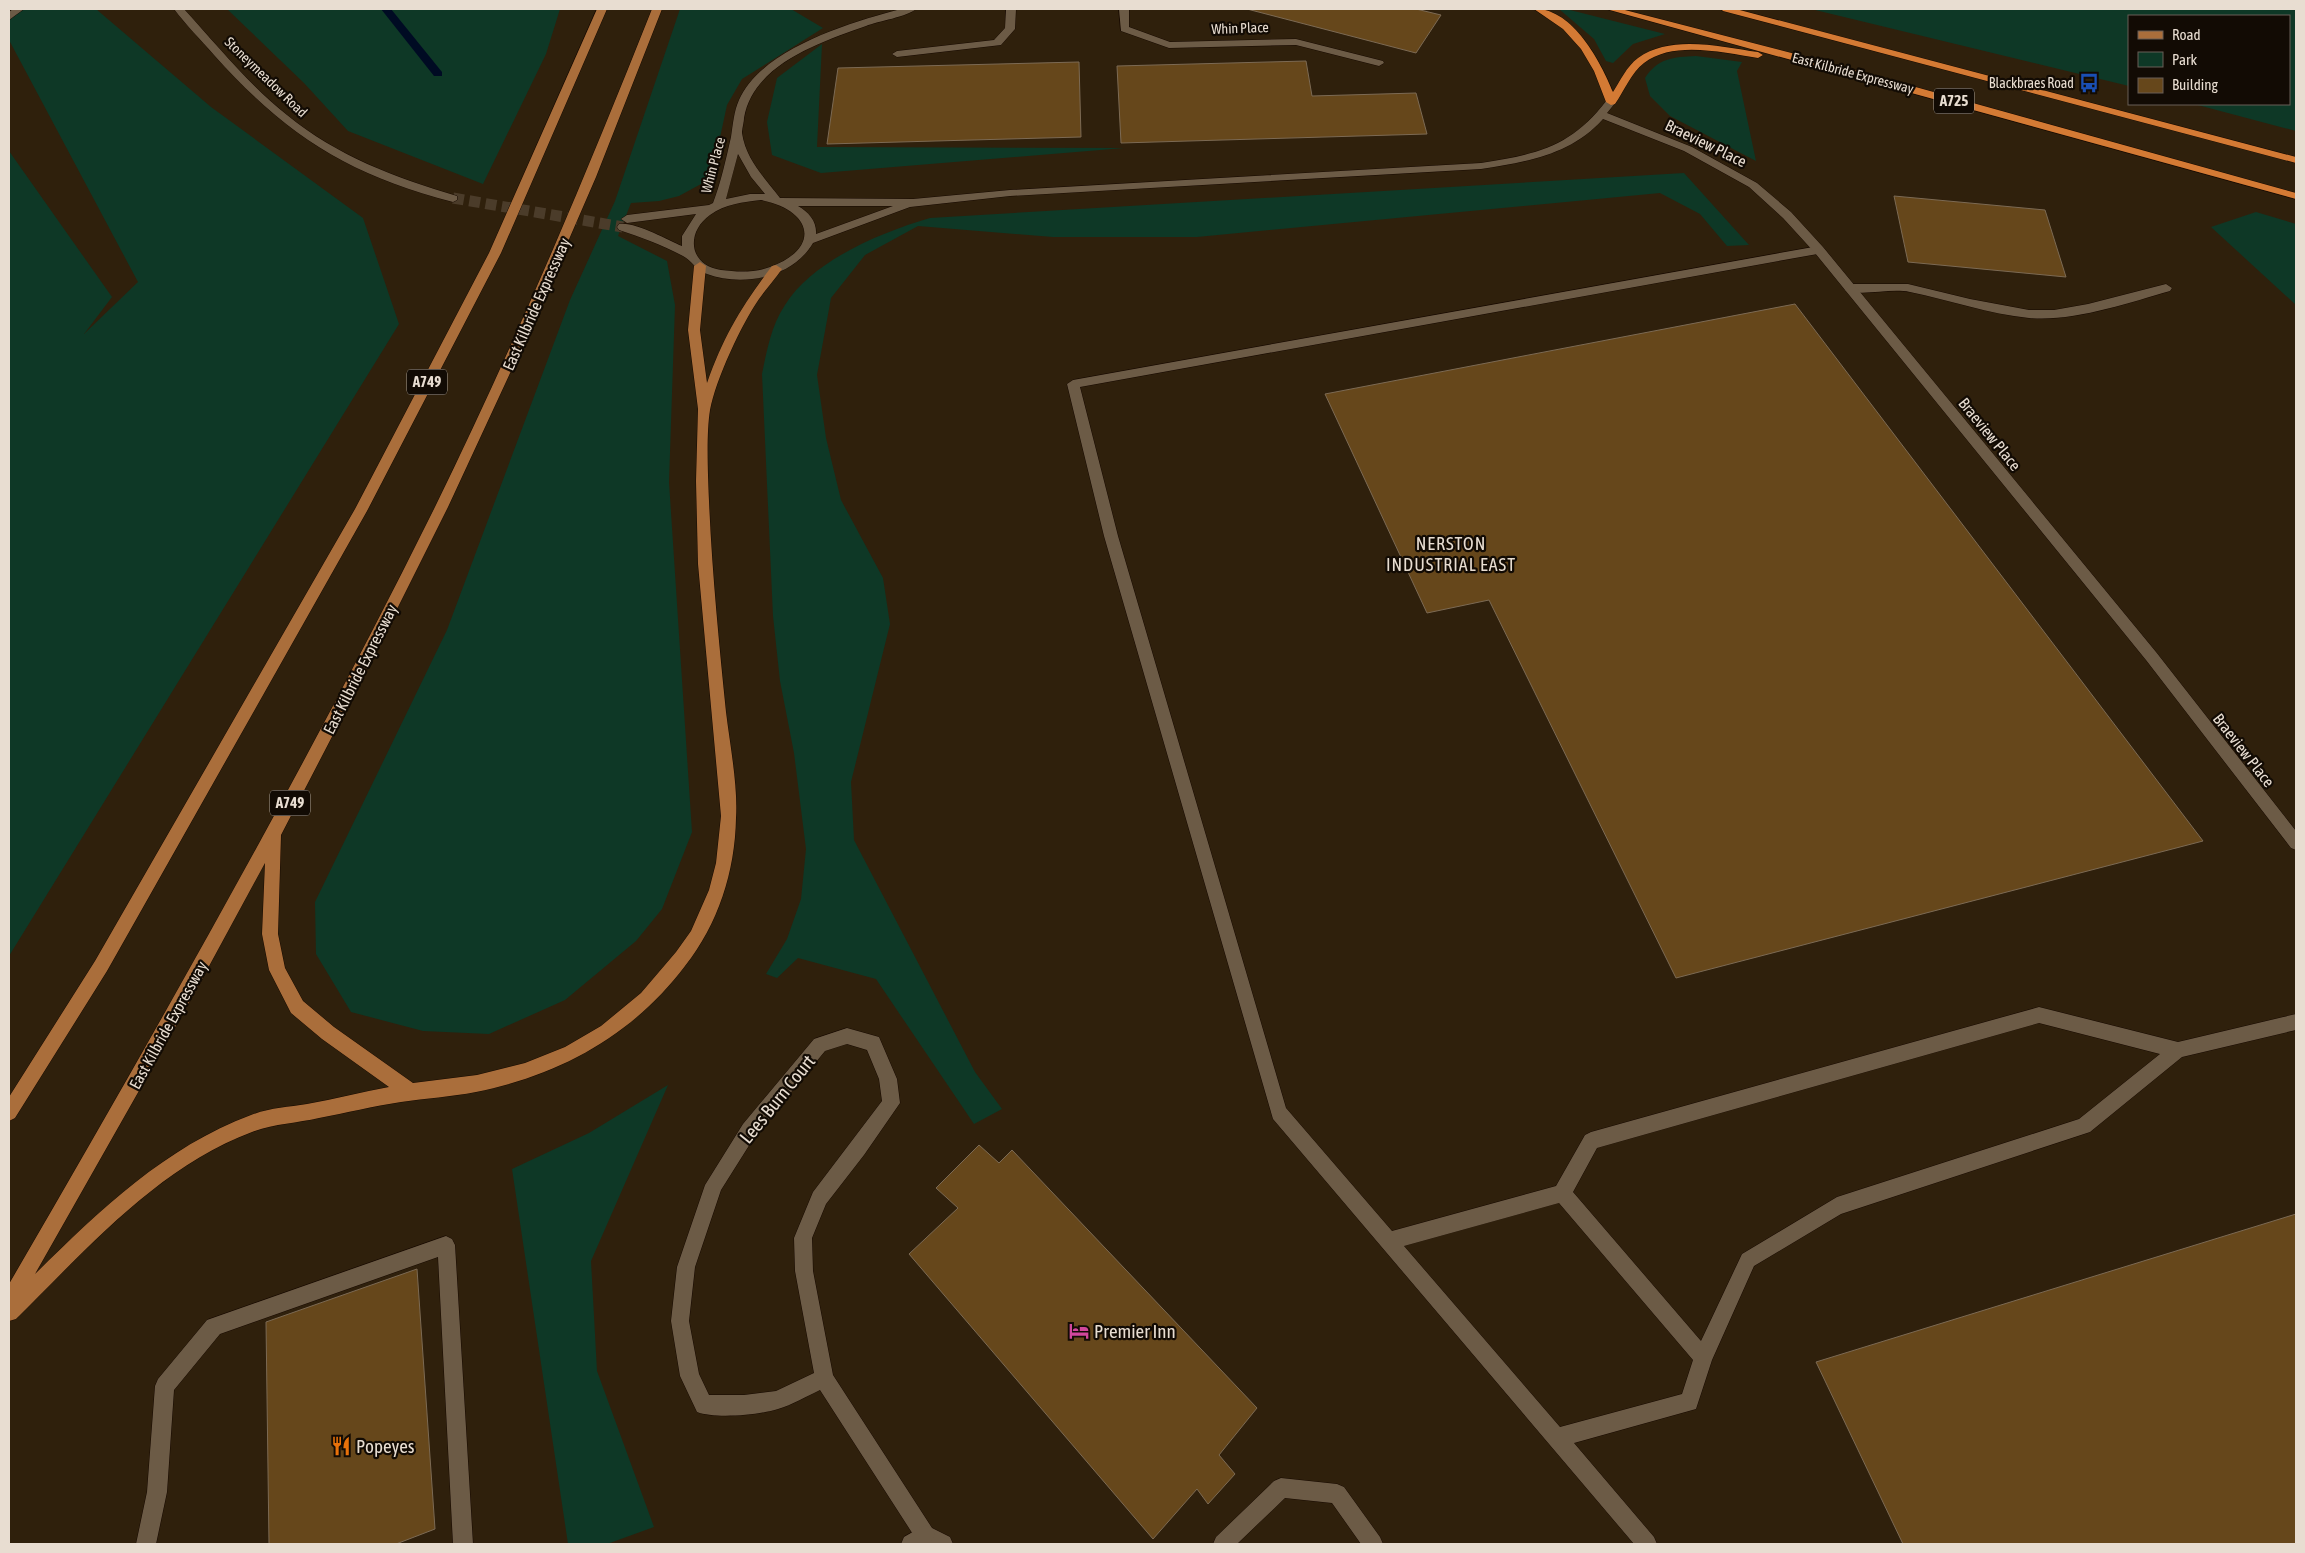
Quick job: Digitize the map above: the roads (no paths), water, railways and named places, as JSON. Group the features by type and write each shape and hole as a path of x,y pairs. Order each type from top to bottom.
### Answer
{"highway":[{"path":"1539,9 1572,30 1588,48 1600,72 1611,102"},
{"name":"East Kilbride Expressway","path":"1611,9 1822,64 2296,196"},
{"name":"East Kilbride Expressway","path":"1726,9 2296,160"},
{"path":"1611,102 1639,62 1666,50 1689,48 1822,64"}],"main road":[{"name":"A749","path":"9,1112 101,966 360,511 494,253 602,9"},
{"name":"East Kilbride Expressway","path":"9,1301 144,1069 274,833 423,547 543,291 592,177 657,9"},
{"path":"9,1312 105,1220 166,1170 212,1141 254,1122 411,1092 460,1086 505,1077 546,1064 586,1045 622,1019 652,994 678,964 704,921 717,891 725,856 729,816 704,564 702,480 704,409 694,330 700,266"},
{"path":"704,409 718,366 734,331 751,301 776,269"},
{"path":"274,833 270,934 276,970 297,1006 328,1033 411,1092"}],"street":[{"path":"9,17 19,9"},
{"name":"Stoneymeadow Road","path":"179,9 254,89 281,116 304,134 338,154 379,174 453,198"},
{"name":"Whin Place","path":"715,207 728,174 740,110 746,94 761,77 783,60 815,43 850,28 911,9"},
{"path":"897,54 997,43 1010,29 1011,9"},
{"name":"Whin Place","path":"1124,9 1124,29 1169,45 1296,42 1379,63"},
{"path":"787,202 913,203 1000,194 1481,166 1519,160 1546,153 1570,142 1590,128 1611,102"},
{"name":"Braeview Place","path":"1602,115 1688,149 1753,185 1787,215 1819,250 2151,656 2296,843"},
{"name":"Whin Place","path":"737,131 747,165 758,181 775,198"},
{"path":"745,198 775,198 787,202 800,210 807,219 810,230 808,241 801,252 791,261 776,269 756,275 735,277 716,274 700,266 690,255 625,223 715,207 745,198"},
{"path":"808,241 913,203"},
{"path":"690,255 687,242 691,228 699,218 715,207"},
{"path":"1647,1544 1279,1112 1111,536 1086,445 1073,384 1819,250"},
{"path":"1850,288 1908,288 2029,314 2054,314 2088,308 2166,288"},
{"path":"1389,1241 1562,1193 1591,1141 2039,1015 2178,1050"},
{"path":"1556,1438 1689,1402 1703,1358 1748,1260 1837,1206 2084,1126 2178,1050 2296,1022"},
{"name":"Lees Burn Court","path":"824,1378 777,1400 744,1405 704,1405 690,1376 680,1321 686,1267 714,1185 748,1130 820,1045 847,1036 873,1044 888,1079 891,1103 819,1198 802,1238 804,1271 824,1378 918,1539 943,1544"},
{"path":"1562,1193 1703,1358"},
{"path":"146,1544 157,1492 165,1386 214,1327 446,1245 463,1544"},
{"path":"1222,1544 1281,1488 1337,1494 1373,1544"}],"waterway":[{"path":"386,9 438,74"}],"tunnel":[{"path":"453,198 623,227"}],"place":[{"name":"Blackbraes Road","path":"2089,83"},
{"name":"Premier Inn","path":"1079,1331"},
{"name":"Popeyes","path":"341,1446"}],"district":[{"name":"NERSTON INDUSTRIAL EAST","path":"1451,554"}]}
